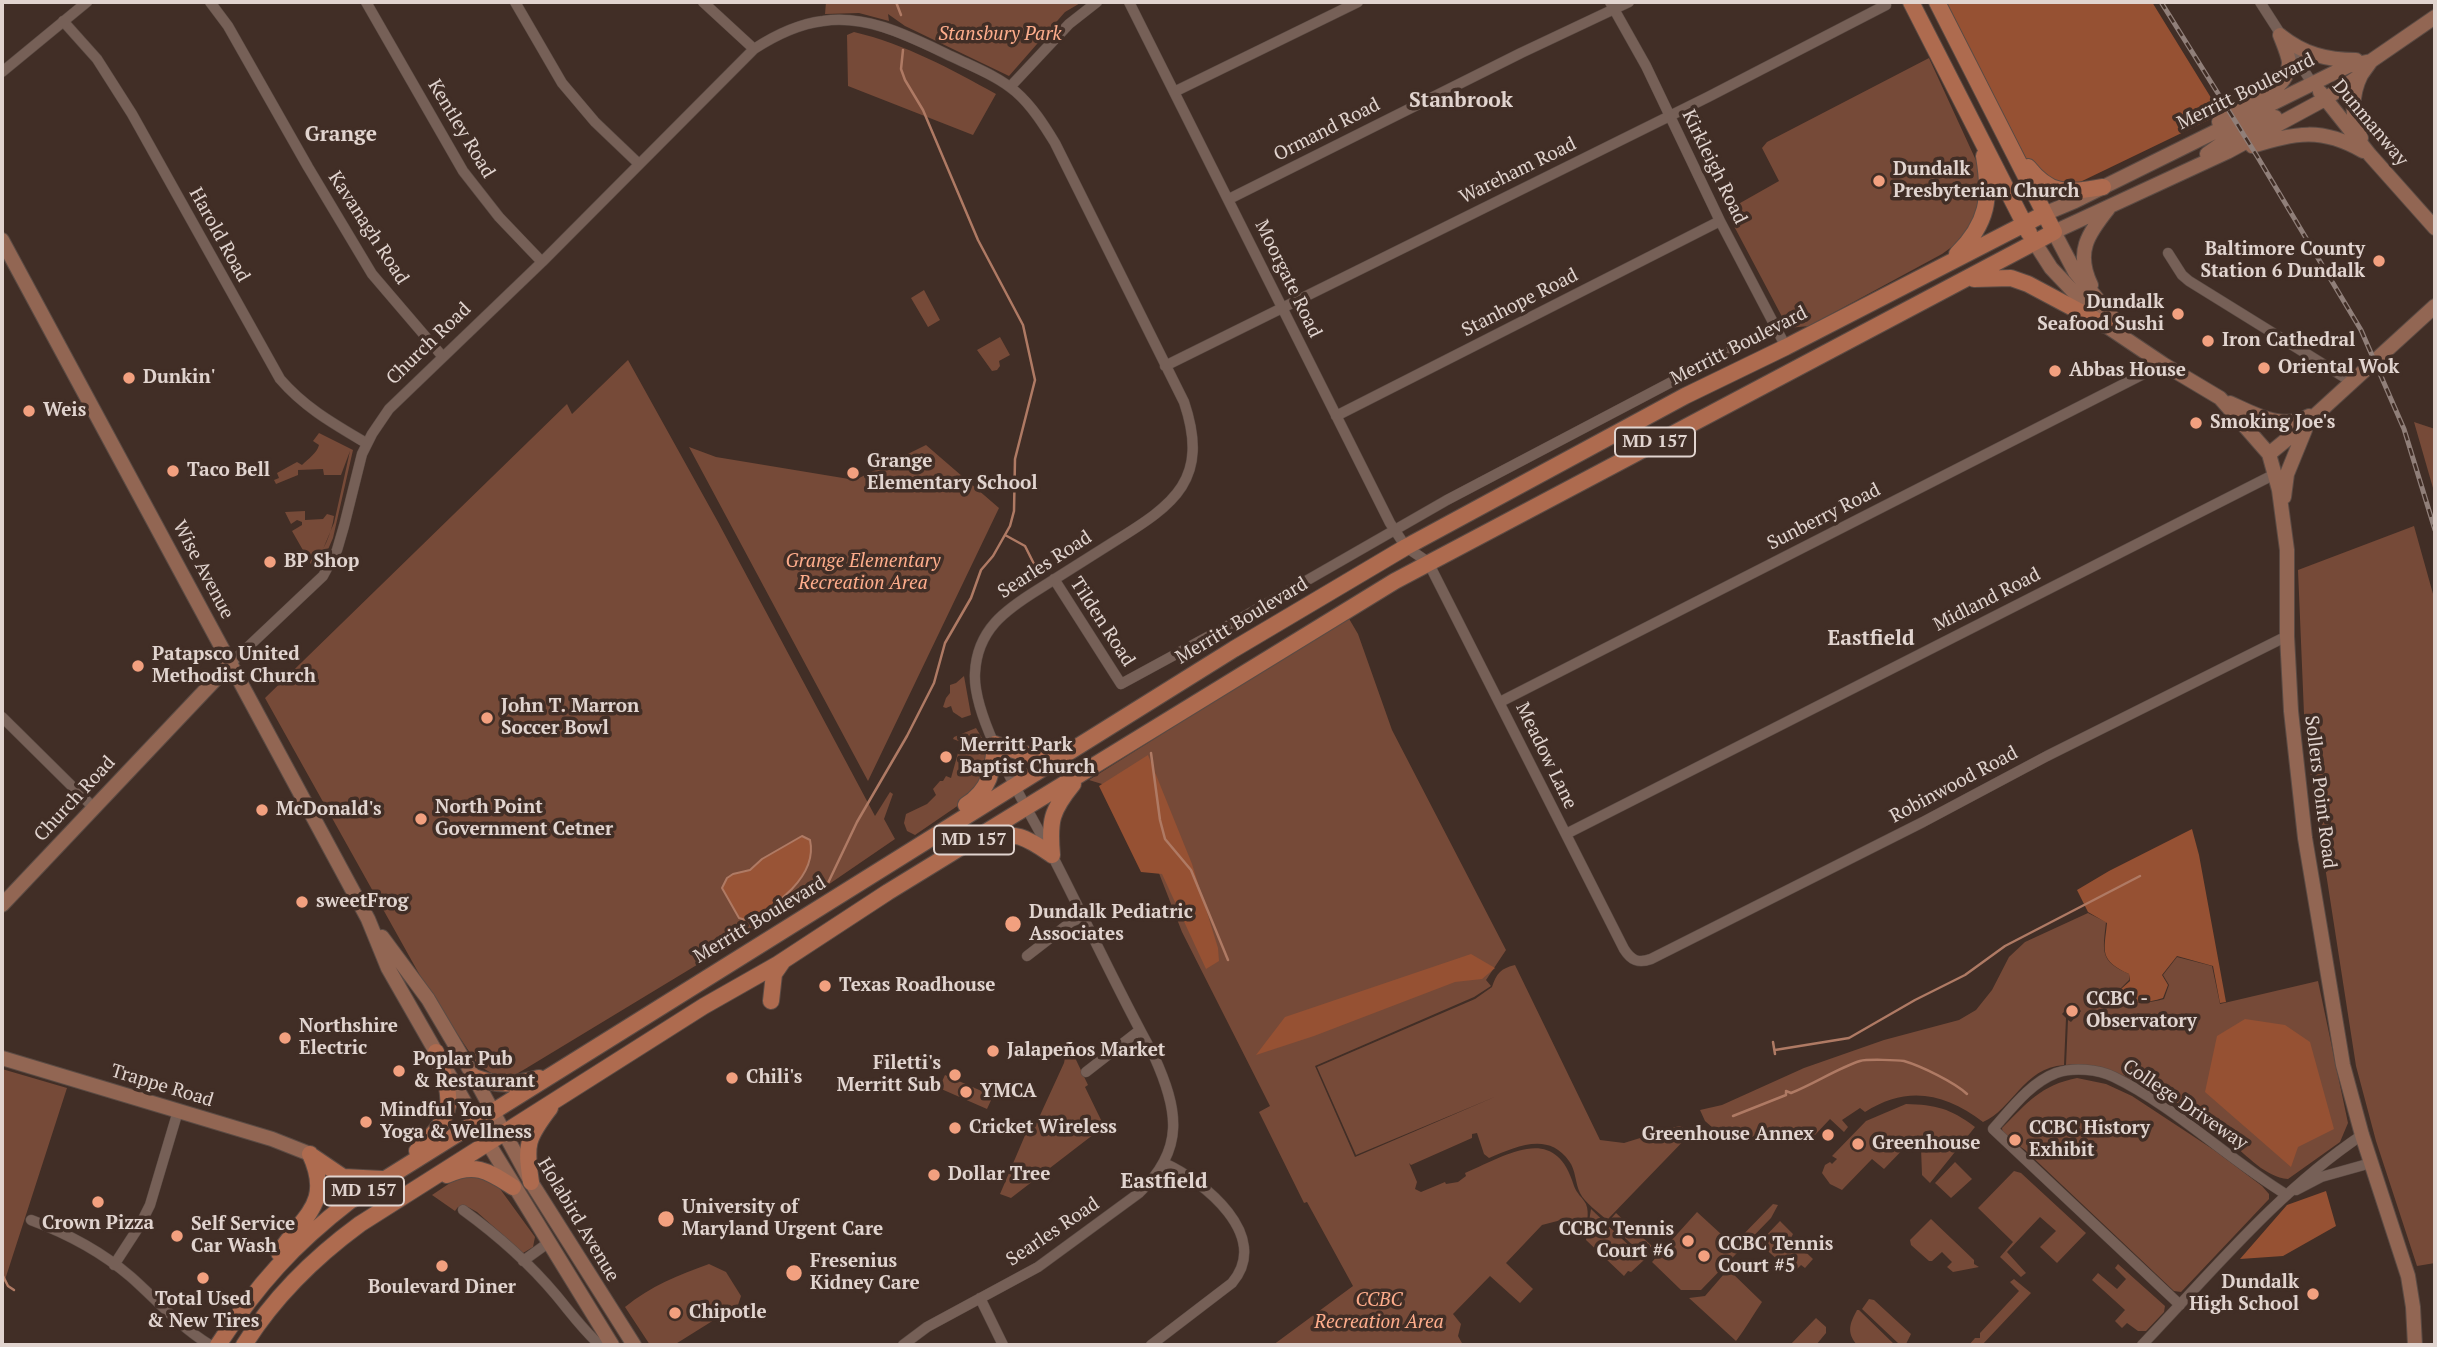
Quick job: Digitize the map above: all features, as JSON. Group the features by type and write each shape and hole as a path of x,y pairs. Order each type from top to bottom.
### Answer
{"main road":[{"name":"MD 157","path":"1910,2 1982,140 1987,176 1986,206 1973,237 1949,262"},
{"path":"1920,2 1937,54"},
{"path":"1937,2 2043,214 2075,271 2138,347"},
{"name":"Merritt Boulevard","path":"244,1345 288,1288 322,1254 360,1224 1253,666 1428,562 2053,232 2227,152 2325,99 2361,75 2371,61 2435,17"},
{"path":"2280,35 2297,48 2325,58 2371,61"},
{"path":"2192,141 2230,113 2275,90 2282,83 2289,61 2280,35"},
{"name":"Merritt Boulevard","path":"218,1345 265,1278 328,1218 383,1179 1234,649 1406,547 1685,396 2192,141 2348,66 2371,61"},
{"path":"2361,75 2354,90 2354,119 2370,155"},
{"path":"2185,171 2224,142 2304,100 2310,94 2312,83"},
{"name":"Dunmanway","path":"2312,83 2370,155 2435,228"},
{"path":"2227,152 2280,138 2314,133 2346,141 2370,155"},
{"path":"2005,138 2039,182 2073,190 2103,187"},
{"path":"1982,140 2035,243 2052,268 2105,325"},
{"path":"2097,299 2088,279 2084,246 2109,206"},
{"name":"Wise Avenue","path":"2,240 368,919 388,968 488,1143"},
{"path":"1955,285 1982,277 2011,278 2028,284 2105,325 2220,398 2266,419 2284,423 2299,422 2323,409"},
{"path":"2220,398 2269,454 2323,409 2435,306"},
{"path":"2282,507 2287,474 2308,422"},
{"name":"Sollers Point Road","path":"2269,454 2282,507 2287,550 2287,636 2295,761 2305,838 2343,1065 2362,1135 2408,1276 2415,1345"},
{"name":"Church Road","path":"2,905 231,663"},
{"path":"932,837 940,822 970,803 984,789 993,768 995,744 1029,755 1069,752"},
{"path":"1052,855 1050,822 1055,807 1081,774"},
{"path":"888,892 922,881 1002,835 1028,839 1052,855"},
{"name":"Wise Avenue","path":"368,919 428,999 494,1112"},
{"path":"771,1001 774,974 783,961"},
{"path":"400,1168 439,1129 446,1115 449,1088 436,1052"},
{"name":"Trappe Road","path":"2,1058 282,1142 310,1154"},
{"path":"474,1077 507,1085 551,1075"},
{"path":"531,1182 527,1158 529,1139 557,1100"},
{"name":"Holabird Avenue","path":"494,1112 531,1182 634,1345"},
{"name":"Holabird Avenue","path":"488,1143 612,1345"},
{"path":"310,1154 343,1177 383,1179"},
{"path":"232,1345 238,1329 257,1302 265,1278 280,1251 311,1211 317,1198 319,1180 310,1154"},
{"path":"410,1192 469,1168 492,1174 513,1187"},
{"path":"256,1328 264,1345"}],"street":[{"path":"2,72 87,2"},
{"name":"Kavanagh Road","path":"210,2 228,26 372,274 443,357"},
{"name":"Kentley Road","path":"366,2 463,171 499,217 542,262"},
{"path":"515,2 562,83 595,122 639,164"},
{"path":"703,2 754,49"},
{"path":"1010,87 1069,24 1097,2"},
{"name":"Moorgate Road","path":"1129,2 1394,530 1406,547 1428,562"},
{"path":"1174,92 1357,2"},
{"name":"Ormand Road","path":"1229,199 1612,6 1629,2"},
{"name":"Dunmanway","path":"2260,2 2312,83"},
{"name":"Wareham Road","path":"1165,366 1670,116 1885,4"},
{"name":"Kirkleigh Road","path":"1612,6 1786,347"},
{"name":"Harold Road","path":"64,21 97,60 132,114 280,379 293,395 314,412 366,443"},
{"name":"Church Road","path":"231,663 323,576 337,550 366,443 389,409 542,262 754,49 785,32 816,22 857,21 908,36 1010,87"},
{"name":"Searles Road","path":"903,1345 927,1327 1027,1273 1139,1193 1164,1163 1173,1132 1173,1110 1164,1078 995,744 975,690 974,675 979,650 984,638 1003,613 1162,511 1183,485 1189,470 1193,437 1184,402 1055,144 1030,106 1010,87"},
{"name":"Stanhope Road","path":"1336,416 1720,221"},
{"path":"2168,253 2189,281 2352,382"},
{"name":"Merritt Boulevard","path":"1121,684 1394,530 1776,327"},
{"name":"Sunberry Road","path":"1500,702 2163,364"},
{"name":"Midland Road","path":"1566,834 2275,474"},
{"name":"Meadow Lane","path":"1428,562 1624,948 1631,958 1637,961"},
{"name":"Tilden Road","path":"1054,579 1121,684"},
{"name":"Robinwood Road","path":"1637,961 1651,959 2287,636"},
{"path":"2,718 93,807"},
{"path":"1027,956 1071,922 1083,917"},
{"path":"1086,1072 1140,1030"},
{"name":"College Driveway","path":"2180,1306 1993,1129 2041,1081 2057,1072 2101,1072 2142,1094 2287,1195"},
{"path":"114,1265 150,1205 178,1111"},
{"path":"2143,1345 2271,1208 2322,1162 2362,1135"},
{"path":"1151,1345 1232,1283 1239,1275 1245,1255 1244,1243 1237,1228 1216,1199 1188,1176 1164,1163"},
{"path":"2287,1195 2321,1177 2371,1163"},
{"path":"463,1210 523,1261 600,1345"},
{"path":"31,1220 73,1239 114,1265 193,1335 209,1345"},
{"path":"523,1261 548,1243"},
{"path":"980,1298 1003,1345"}],"green space":[{"name":"Stansbury Park","path":"826,2 1082,2 1065,12 1009,76 905,26 888,14 889,21 859,13 825,14"},
{"path":"854,32 909,50 996,94 973,135 848,86 847,35"},
{"path":"1929,58 1985,180 1971,233 1942,254 1809,326 1788,328 1726,211 1779,181 1762,148 1767,142"},
{"path":"924,290 940,320 928,327 911,298"},
{"path":"1000,337 1010,355 999,361 1000,366 992,371 977,350"},
{"path":"628,360 875,816 890,792 893,794 884,819 895,839 819,891 525,1069 511,1077 496,1076 478,1065 427,988 265,698 567,404 572,414"},
{"path":"2414,422 2435,429 2435,495"},
{"path":"319,433 353,450 333,538 326,554 315,568 334,523 350,451 341,475 324,475 323,469 298,470 298,475 276,484 274,480 279,478 277,473 297,462 302,465 312,456 319,445 313,441"},
{"name":"Grange Elementary Recreation Area","path":"926,445 999,508 868,781 689,447 716,457 855,480"},
{"path":"305,511 305,520 323,519 327,514 334,516 326,542 312,566 292,531 302,525 302,522 297,520 291,524 285,512"},
{"path":"2414,526 2435,601 2435,1263 2417,1266 2376,1141 2356,1066 2305,738 2298,570"},
{"name":"CCBC Recreation Area","path":"1348,617 1358,634 1392,730 1506,950 1486,980 1491,986 1474,997 1315,1066 1355,1157 1497,1096 1356,1155 1317,1067 1475,999 1492,987 1500,972 1515,965 1600,1140 1624,1143 1679,1126 1693,1131 1607,1220 1582,1197 1569,1161 1551,1146 1531,1144 1489,1158 1484,1154 1477,1133 1472,1134 1472,1138 1411,1165 1409,1163 1417,1182 1415,1189 1421,1192 1445,1182 1458,1182 1466,1176 1465,1173 1513,1152 1542,1149 1555,1154 1566,1166 1575,1189 1586,1204 1584,1236 1565,1219 1542,1225 1506,1263 1533,1289 1520,1303 1490,1276 1453,1314 1461,1324 1458,1336 1463,1345 1273,1345 1353,1286 1307,1202 1304,1203 1259,1112 1270,1106 1182,932 1155,863 1102,784 1089,780"},
{"path":"964,676 971,715 962,718 953,712 951,706 943,707 950,693 950,685"},
{"path":"976,728 990,758 972,796 915,835 907,831 904,823 906,814 927,804 936,795 933,789 940,781 946,776 951,778 961,742 953,739 954,737"},
{"path":"2088,913 2106,922 2105,954 2112,964 2129,974 2129,980 2120,989 2119,997 2130,1001 2164,999 2169,985 2163,975 2177,957 2212,966 2220,1004 2318,981 2348,1123 2340,1142 2288,1179 2272,1174 2224,1138 2140,1084 2112,1071 2066,1065 2068,1020 2071,1022 2081,1011 2072,1003 2062,1014 2066,1018 2064,1065 2038,1073 2003,1108 1983,1122 1954,1104 1926,1096 1896,1098 1865,1112 1860,1108 1842,1120 1848,1127 1844,1132 1830,1119 1815,1135 1808,1131 1788,1134 1774,1132 1729,1142 1705,1121 1700,1110 1722,1105 1804,1068 1884,1040 1959,1020 1976,1010 1992,990 2009,957 2025,942"},
{"path":"1068,1043 1102,1122 1098,1131 1011,1198 1000,1194 1026,1133 1031,1135 1064,1063"},
{"path":"2,1069 67,1088 2,1289"},
{"name":"YMCA","path":"945,1075 993,1096 987,1109 939,1088"},
{"path":"2077,1078 2106,1084 2132,1096 2214,1150 2269,1194 2269,1199 2181,1292 2174,1291 2025,1150 2003,1134 2002,1128 2035,1096 2054,1085"},
{"path":"1906,1104 1942,1109 1975,1127 1930,1183 1922,1175 1921,1148 1912,1140 1884,1169 1872,1159 1842,1190 1830,1184 1822,1173 1825,1165 1830,1162 1832,1164 1837,1159 1832,1156 1866,1121"},
{"path":"1955,1162 1972,1179 1951,1198 1935,1183"},
{"path":"2014,1171 2021,1173 2086,1233 2057,1263 2040,1247 2056,1231 2040,1217 2007,1252 2026,1273 2021,1277 2000,1257 2013,1242 1978,1208"},
{"path":"465,1173 495,1182 535,1237 533,1247 523,1253 477,1212 468,1207 460,1210 458,1207 455,1211 432,1195"},
{"path":"1773,1204 1778,1205 1771,1218 1701,1290 1681,1290 1652,1262 1697,1212 1733,1245"},
{"path":"1591,1209 1644,1260 1624,1276 1586,1240"},
{"path":"1616,1213 1652,1246 1642,1254 1608,1222"},
{"path":"1931,1219 1979,1267 1953,1272 1947,1267 1952,1262 1942,1252 1929,1261 1911,1245 1910,1240"},
{"path":"1780,1221 1793,1234 1791,1238 1813,1259 1805,1268 1801,1265 1791,1272 1759,1243"},
{"path":"709,1264 726,1272 741,1296 738,1305 674,1345 650,1345 625,1307 665,1282"},
{"path":"2118,1264 2165,1306 2164,1312 2146,1331 2138,1331 2127,1323 2122,1328 2115,1321 2125,1310 2092,1280 2098,1273 2117,1289 2126,1279 2115,1268"},
{"path":"1730,1271 1762,1302 1736,1341 1689,1298 1705,1296 1724,1274"},
{"path":"2014,1279 2031,1293 1982,1345 1969,1345 1975,1338 1980,1338 1980,1333 2019,1291 2010,1282"},
{"path":"1869,1299 1874,1300 1911,1334 1906,1344 1899,1344 1862,1309"},
{"path":"1857,1310 1895,1345 1857,1345 1851,1336 1850,1328"},
{"path":"1816,1318 1826,1327 1826,1333 1816,1345 1790,1345"}],"shaded area":[{"path":"1946,2 2152,2 2221,114 2078,183 2063,185 2030,166"},
{"path":"1148,755 1192,864 1218,948 1219,961 1206,969 1162,874 1141,872 1099,786"},
{"path":"2192,829 2226,1002 2220,1003 2213,966 2177,956 2162,975 2168,985 2163,998 2130,1001 2120,997 2121,989 2130,981 2129,974 2112,964 2106,954 2107,923 2088,912 2077,890"},
{"path":"802,836 810,840 811,853 801,878 769,908 746,920 739,918 722,888 727,878 750,870 762,859"},
{"path":"1471,954 1495,968 1482,979 1455,982 1314,1036 1256,1055 1285,1017"},
{"path":"2245,1019 2285,1025 2310,1042 2334,1129 2298,1147 2291,1167 2205,1092 2217,1036"},
{"path":"2326,1191 2336,1226 2283,1256 2240,1259 2287,1205"}],"waterway":[{"path":"896,2 901,15"},
{"path":"828,883 857,822 934,683 945,643 971,598 981,570 993,556 1010,526 1014,511 1015,459 1035,380 1023,325 978,240 923,110 905,80 901,69 903,50"},
{"path":"1005,535 1025,546 1036,568"},
{"path":"1151,753 1165,839 1191,870 1228,960"},
{"path":"1775,1050 1849,1038 1965,975 2005,946 2140,876"},
{"path":"1773,1042 1775,1054"},
{"path":"1786,1091 1791,1093 1860,1061 1882,1060 1904,1061 1946,1080 1967,1094"},
{"path":"1733,1116 1786,1095 1786,1092"},
{"path":"2,1274 8,1286 14,1290"}],"railway":[{"path":"2161,2 2361,330 2404,429 2435,530"}],"place":[{"name":"Dundalk Presbyterian Church","path":"1879,181"},
{"name":"Baltimore County Station 6 Dundalk","path":"2379,261"},
{"name":"Dundalk Seafood Sushi","path":"2178,314"},
{"name":"Iron Cathedral","path":"2208,341"},
{"name":"Oriental Wok","path":"2264,368"},
{"name":"Abbas House","path":"2055,371"},
{"name":"Dunkin'","path":"129,378"},
{"name":"Weis","path":"29,411"},
{"name":"Smoking Joe's","path":"2196,423"},
{"name":"Taco Bell","path":"173,471"},
{"name":"Grange Elementary School","path":"853,473"},
{"name":"BP Shop","path":"270,562"},
{"name":"Patapsco United Methodist Church","path":"138,666"},
{"name":"John T. Marron Soccer Bowl","path":"487,718"},
{"name":"Merritt Park Baptist Church","path":"946,757"},
{"name":"McDonald's","path":"262,810"},
{"name":"North Point Government Cetner","path":"421,819"},
{"name":"sweetFrog","path":"302,902"},
{"name":"Dundalk Pediatric Associates","path":"1013,924"},
{"name":"Texas Roadhouse","path":"825,986"},
{"name":"CCBC - Observatory","path":"2072,1011"},
{"name":"Northshire Electric","path":"285,1038"},
{"name":"Jalapeños Market","path":"993,1051"},
{"name":"Poplar Pub & Restaurant","path":"399,1071"},
{"name":"Filetti's Merritt Sub","path":"955,1075"},
{"name":"Chili's","path":"732,1078"},
{"name":"YMCA","path":"966,1092"},
{"name":"Mindful You Yoga & Wellness","path":"366,1122"},
{"name":"Cricket Wireless","path":"955,1128"},
{"name":"Greenhouse Annex","path":"1828,1135"},
{"name":"CCBC History Exhibit","path":"2015,1140"},
{"name":"Greenhouse","path":"1858,1144"},
{"name":"Dollar Tree","path":"934,1175"},
{"name":"Crown Pizza","path":"98,1202"},
{"name":"University of Maryland Urgent Care","path":"666,1219"},
{"name":"Self Service Car Wash","path":"177,1236"},
{"name":"CCBC Tennis Court #6","path":"1688,1241"},
{"name":"CCBC Tennis Court #5","path":"1704,1256"},
{"name":"Boulevard Diner","path":"442,1266"},
{"name":"Fresenius Kidney Care","path":"794,1273"},
{"name":"Total Used & New Tires","path":"203,1278"},
{"name":"Dundalk High School","path":"2313,1294"},
{"name":"Chipotle","path":"675,1313"}],"district":[{"name":"Stanbrook","path":"1461,101"},
{"name":"Grange","path":"341,135"},
{"name":"Eastfield","path":"1871,639"},
{"name":"Eastfield","path":"1164,1182"}]}
